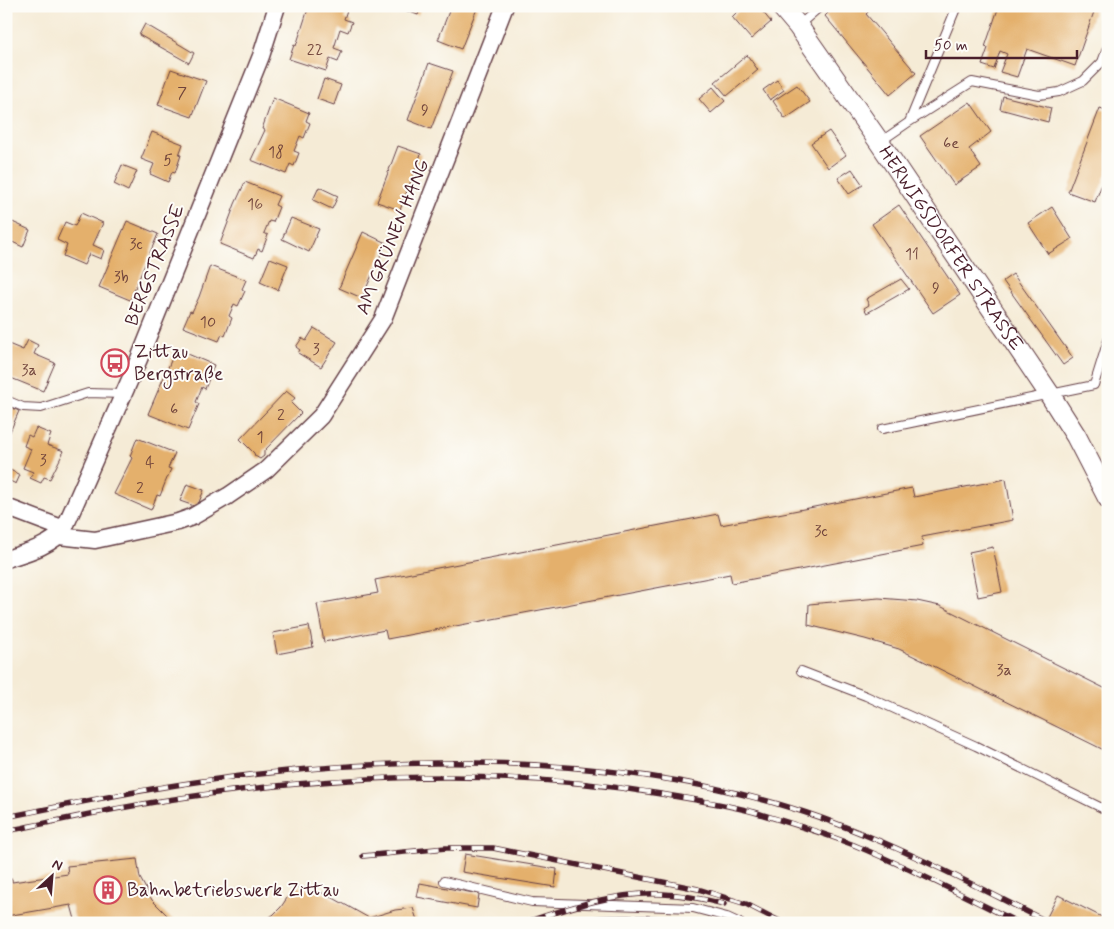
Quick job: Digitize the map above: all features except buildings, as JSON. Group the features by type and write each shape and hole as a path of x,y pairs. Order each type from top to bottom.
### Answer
{"street":[{"name":"BERGSTRASSE","path":"61,533 124,394 261,56 276,6"},
{"name":"AM GRÜNEN HANG","path":"6,507 61,533 95,540 178,522 192,517 228,496 266,470 321,416 384,319 506,6"},
{"name":"HERWIGSDORFER STRASSE","path":"781,6 798,26 880,143 1050,395 1076,436 1108,498"},
{"path":"6,559 28,552 61,533"}],"lane":[{"path":"798,26 821,6"},
{"path":"909,122 957,6"},
{"path":"880,143 972,82 1039,94 1059,92 1083,81 1102,62 1108,46"},
{"path":"882,429 1094,385 1108,340"},
{"path":"6,400 23,407 41,408 88,393 124,394"},
{"path":"801,671 866,696 976,746 1108,811"},
{"path":"444,881 532,902 693,908 727,917 740,923"}],"railway":[{"path":"6,817 154,789 273,772 345,766 419,763 492,763 566,767 639,775 709,787 814,815 883,842 1050,923"},
{"path":"6,831 161,801 285,785 348,780 474,777 599,785 708,802 754,812 817,831 896,863 1019,923"},
{"path":"363,856 446,848 493,848 698,889 746,904 783,923"},
{"path":"524,923 575,906 628,895 671,895 724,904"},
{"path":"542,923 599,918 656,918 693,923"}],"place":[{"name":"Zittau Bergstraße","path":"115,363"},
{"name":"Bahnbetriebswerk Zittau","path":"108,890"}]}
